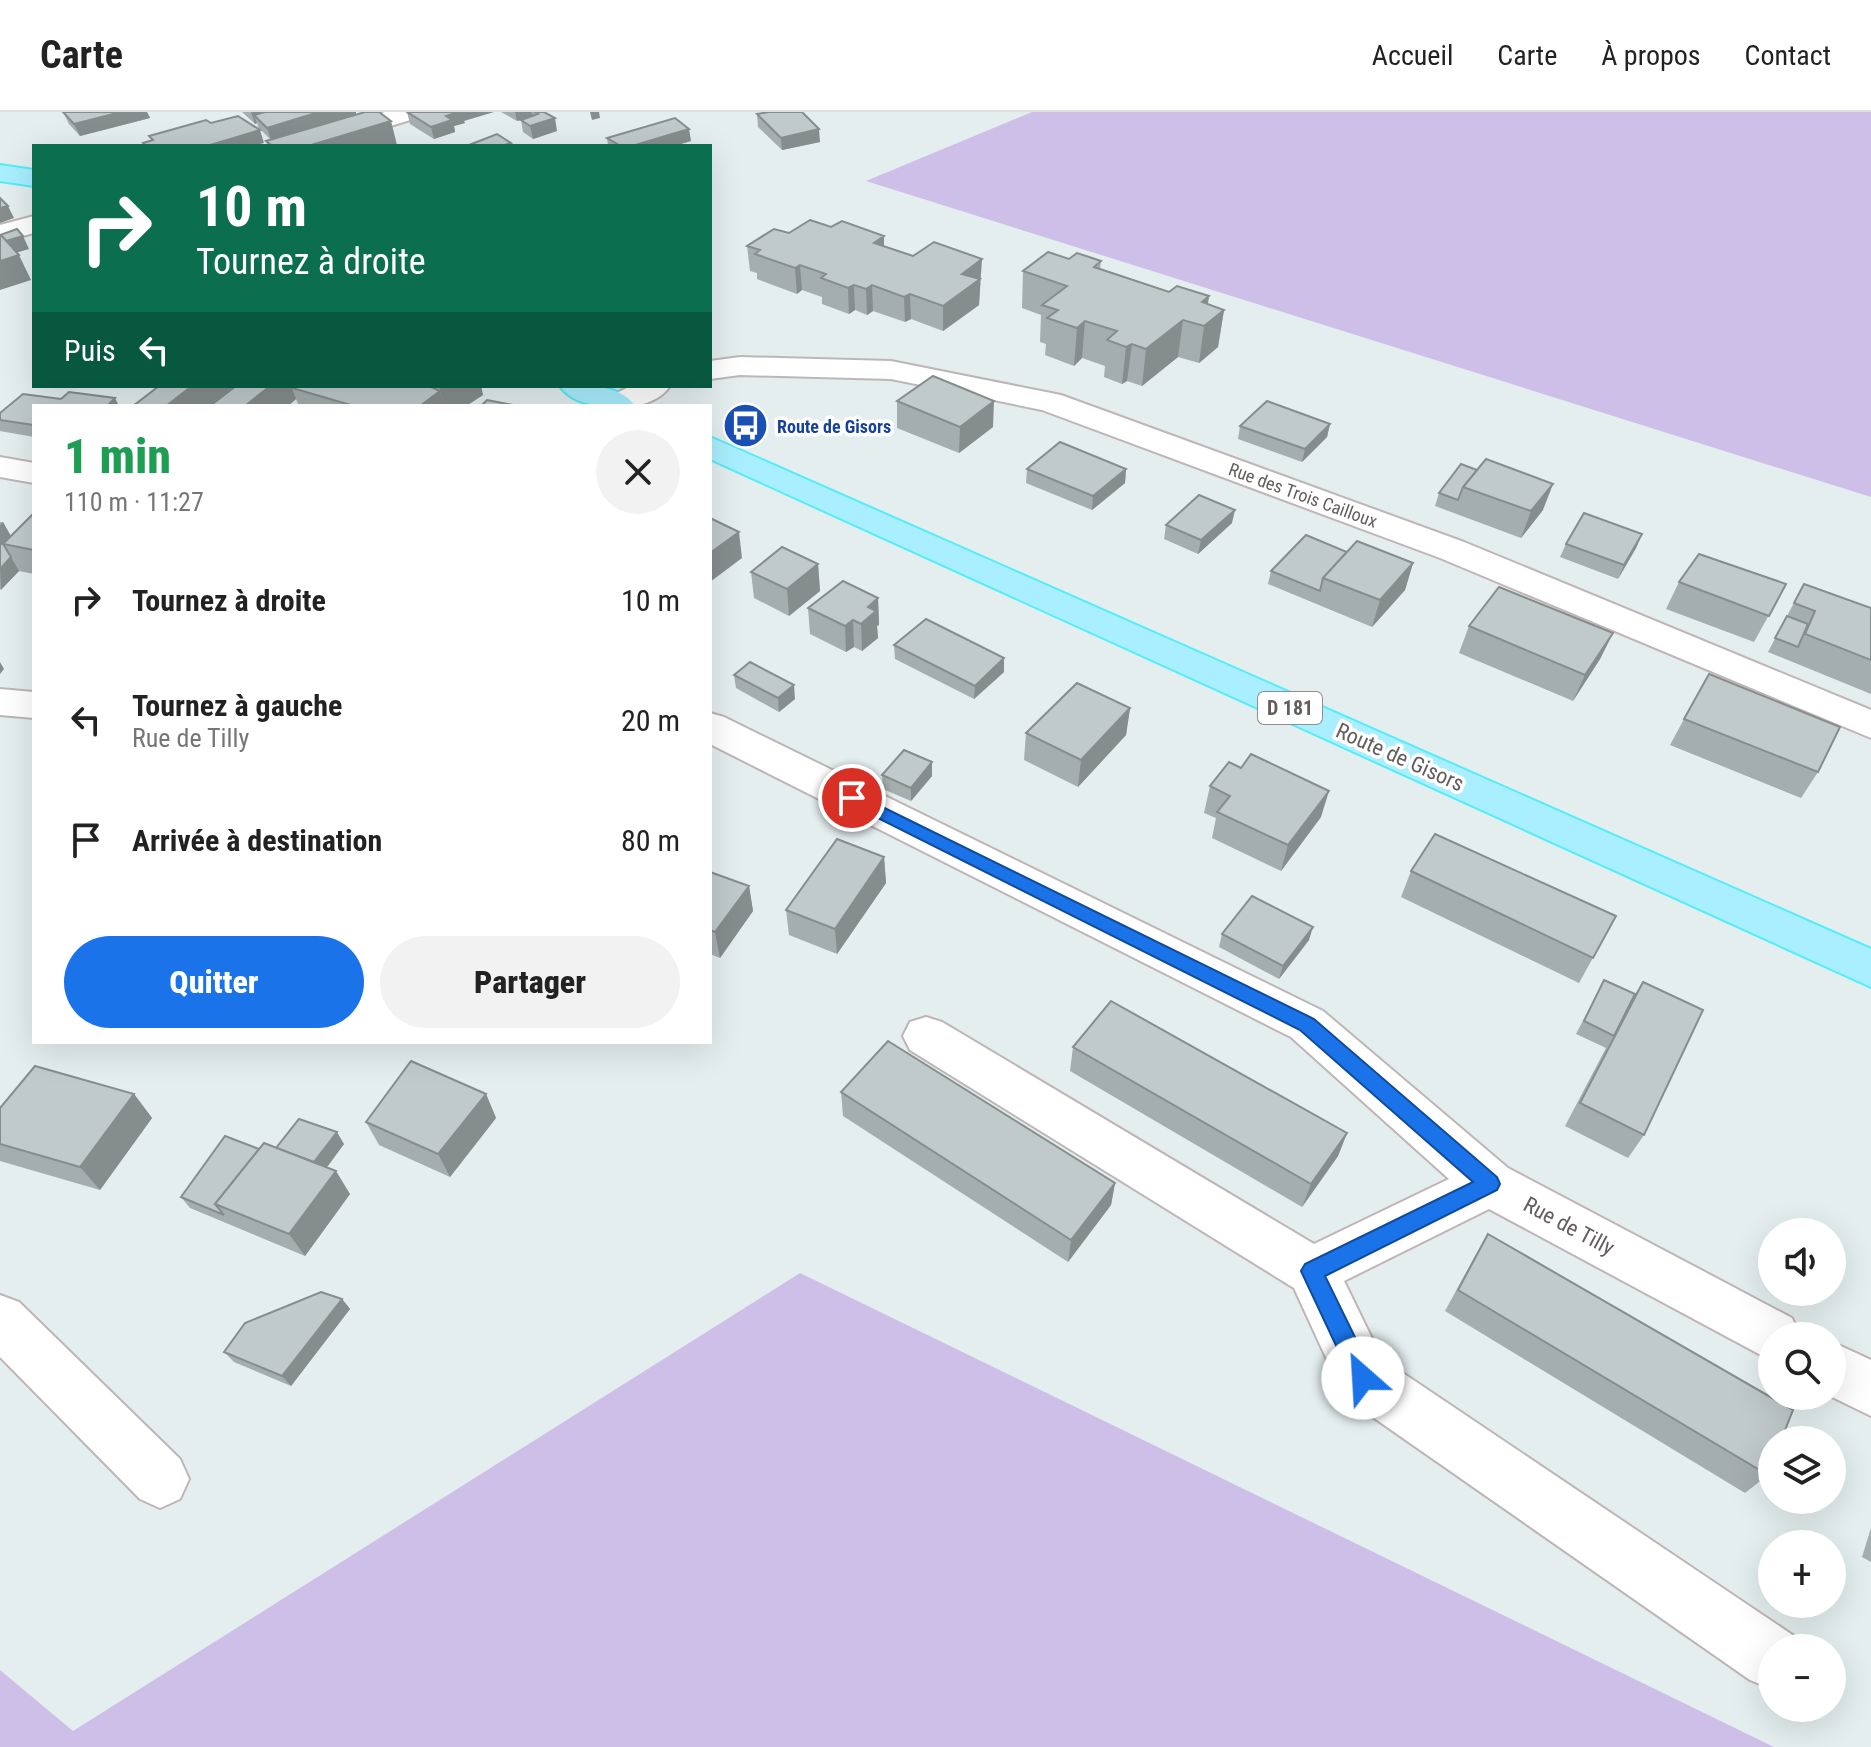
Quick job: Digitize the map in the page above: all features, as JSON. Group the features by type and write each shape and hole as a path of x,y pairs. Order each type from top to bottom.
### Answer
{"main road":[{"path":"0,173 32,178"},
{"path":"579,388 614,404"},
{"name":"Route de Gisors","path":"712,448 1871,969"}],"street":[{"path":"306,144 411,112"},
{"path":"0,234 32,225"},
{"name":"Rue des Trois Cailloux","path":"712,370 740,366 891,370 1050,402 1452,550 1871,725"},
{"path":"622,404 651,388"},
{"path":"0,467 32,473"},
{"path":"0,702 32,705"},
{"name":"Rue de Tilly","path":"712,728 1307,1024 1490,1184 1758,1328"},
{"path":"926,1036 1312,1271 1363,1378 1758,1648"},
{"path":"1312,1271 1490,1184"},
{"path":"0,1320 160,1479"},
{"path":"1846,1376 1871,1389"}],"shaded area":[{"path":"1032,112 1871,112 1871,497 866,181"},
{"path":"800,1273 1774,1747 0,1747 0,1670 73,1731"}],"building":[{"path":"63,112 121,112 74,124"},
{"path":"265,112 319,112 267,128 254,115"},
{"path":"365,112 379,112 391,121 315,144 270,144 266,141"},
{"path":"407,112 458,112 446,116 452,120 431,127"},
{"path":"535,112 544,112 555,118 530,126 521,120 538,114"},
{"path":"802,112 819,129 781,138 757,114"},
{"path":"238,116 260,130 214,144 143,143 153,140 149,136 206,120 211,123"},
{"path":"675,118 689,129 639,144 618,144 607,138"},
{"path":"497,134 511,143 508,144 472,144"},
{"path":"810,220 831,227 842,221 884,236 874,243 913,256 934,242 982,259 962,274 980,279 943,306 910,294 904,297 872,285 866,289 854,285 848,288 821,278 826,274 800,265 795,268 755,254 760,250 747,246 774,229 789,233"},
{"path":"17,229 23,236 6,241 0,235"},
{"path":"1,235 19,255 0,261"},
{"path":"1048,252 1069,259 1077,253 1101,261 1094,267 1169,292 1177,286 1209,296 1202,302 1224,310 1204,326 1183,320 1146,349 1132,344 1126,347 1107,340 1117,331 1085,321 1077,328 1047,318 1058,310 1042,305 1067,286 1023,271"},
{"path":"933,376 994,401 960,427 897,401"},
{"path":"156,388 189,388 169,404 136,404"},
{"path":"233,388 268,388 248,404 213,404"},
{"path":"292,388 433,388 440,391 423,404 347,404"},
{"path":"69,392 115,398 109,404 32,404 32,425 0,420 0,413 23,394 61,399"},
{"path":"487,400 508,404 483,404"},
{"path":"1267,401 1330,424 1305,449 1240,426"},
{"path":"1060,442 1126,469 1093,496 1027,469"},
{"path":"1486,459 1553,484 1531,511 1463,487"},
{"path":"1461,464 1477,470 1463,487 1458,500 1439,493"},
{"path":"1199,495 1235,510 1201,540 1166,525"},
{"path":"1584,513 1642,534 1624,565 1566,544"},
{"path":"32,515 32,550 3,544"},
{"path":"712,519 739,532 712,552"},
{"path":"1306,535 1347,552 1323,578 1320,591 1271,571"},
{"path":"1357,541 1413,563 1380,600 1323,578"},
{"path":"3,543 11,557 0,569 0,545"},
{"path":"782,547 818,564 787,589 751,572"},
{"path":"1699,554 1786,584 1769,616 1679,582"},
{"path":"843,581 878,598 868,607 876,611 861,624 853,620 845,626 808,608"},
{"path":"1804,584 1871,608 1871,660 1805,634 1815,611 1794,603"},
{"path":"1499,587 1613,633 1585,675 1469,626"},
{"path":"1787,616 1808,624 1798,647 1775,638"},
{"path":"926,619 1004,658 975,686 894,645"},
{"path":"750,662 794,685 778,698 734,675"},
{"path":"1709,674 1840,727 1818,772 1684,719"},
{"path":"1077,683 1130,708 1081,760 1026,733"},
{"path":"904,750 932,762 911,788 882,775"},
{"path":"1251,754 1329,791 1288,845 1217,812 1230,796 1210,786 1229,762 1241,768"},
{"path":"1435,834 1616,916 1593,958 1411,871"},
{"path":"837,839 884,857 835,929 786,910"},
{"path":"712,873 749,886 715,932 712,931"},
{"path":"1252,896 1313,927 1283,966 1222,934"},
{"path":"1604,980 1635,994 1614,1036 1584,1021"},
{"path":"1643,982 1703,1010 1644,1135 1580,1103"},
{"path":"1111,1001 1347,1133 1311,1184 1073,1047"},
{"path":"888,1041 1115,1183 1071,1240 841,1092"},
{"path":"411,1061 486,1094 438,1154 366,1122"},
{"path":"35,1066 134,1094 80,1167 0,1144 0,1108"},
{"path":"299,1119 337,1132 314,1162 276,1148"},
{"path":"225,1136 259,1149 215,1204 224,1215 181,1197"},
{"path":"264,1143 336,1171 289,1234 215,1204"},
{"path":"1488,1234 1758,1390 1758,1410 1793,1410 1787,1426 1758,1426 1758,1469 1458,1290"},
{"path":"321,1292 342,1299 282,1376 224,1352 245,1323"}],"place":[{"name":"Route de Gisors","path":"746,426"}],"route":[{"path":"852,798 1307,1024 1490,1184 1312,1271 1363,1378"}]}
